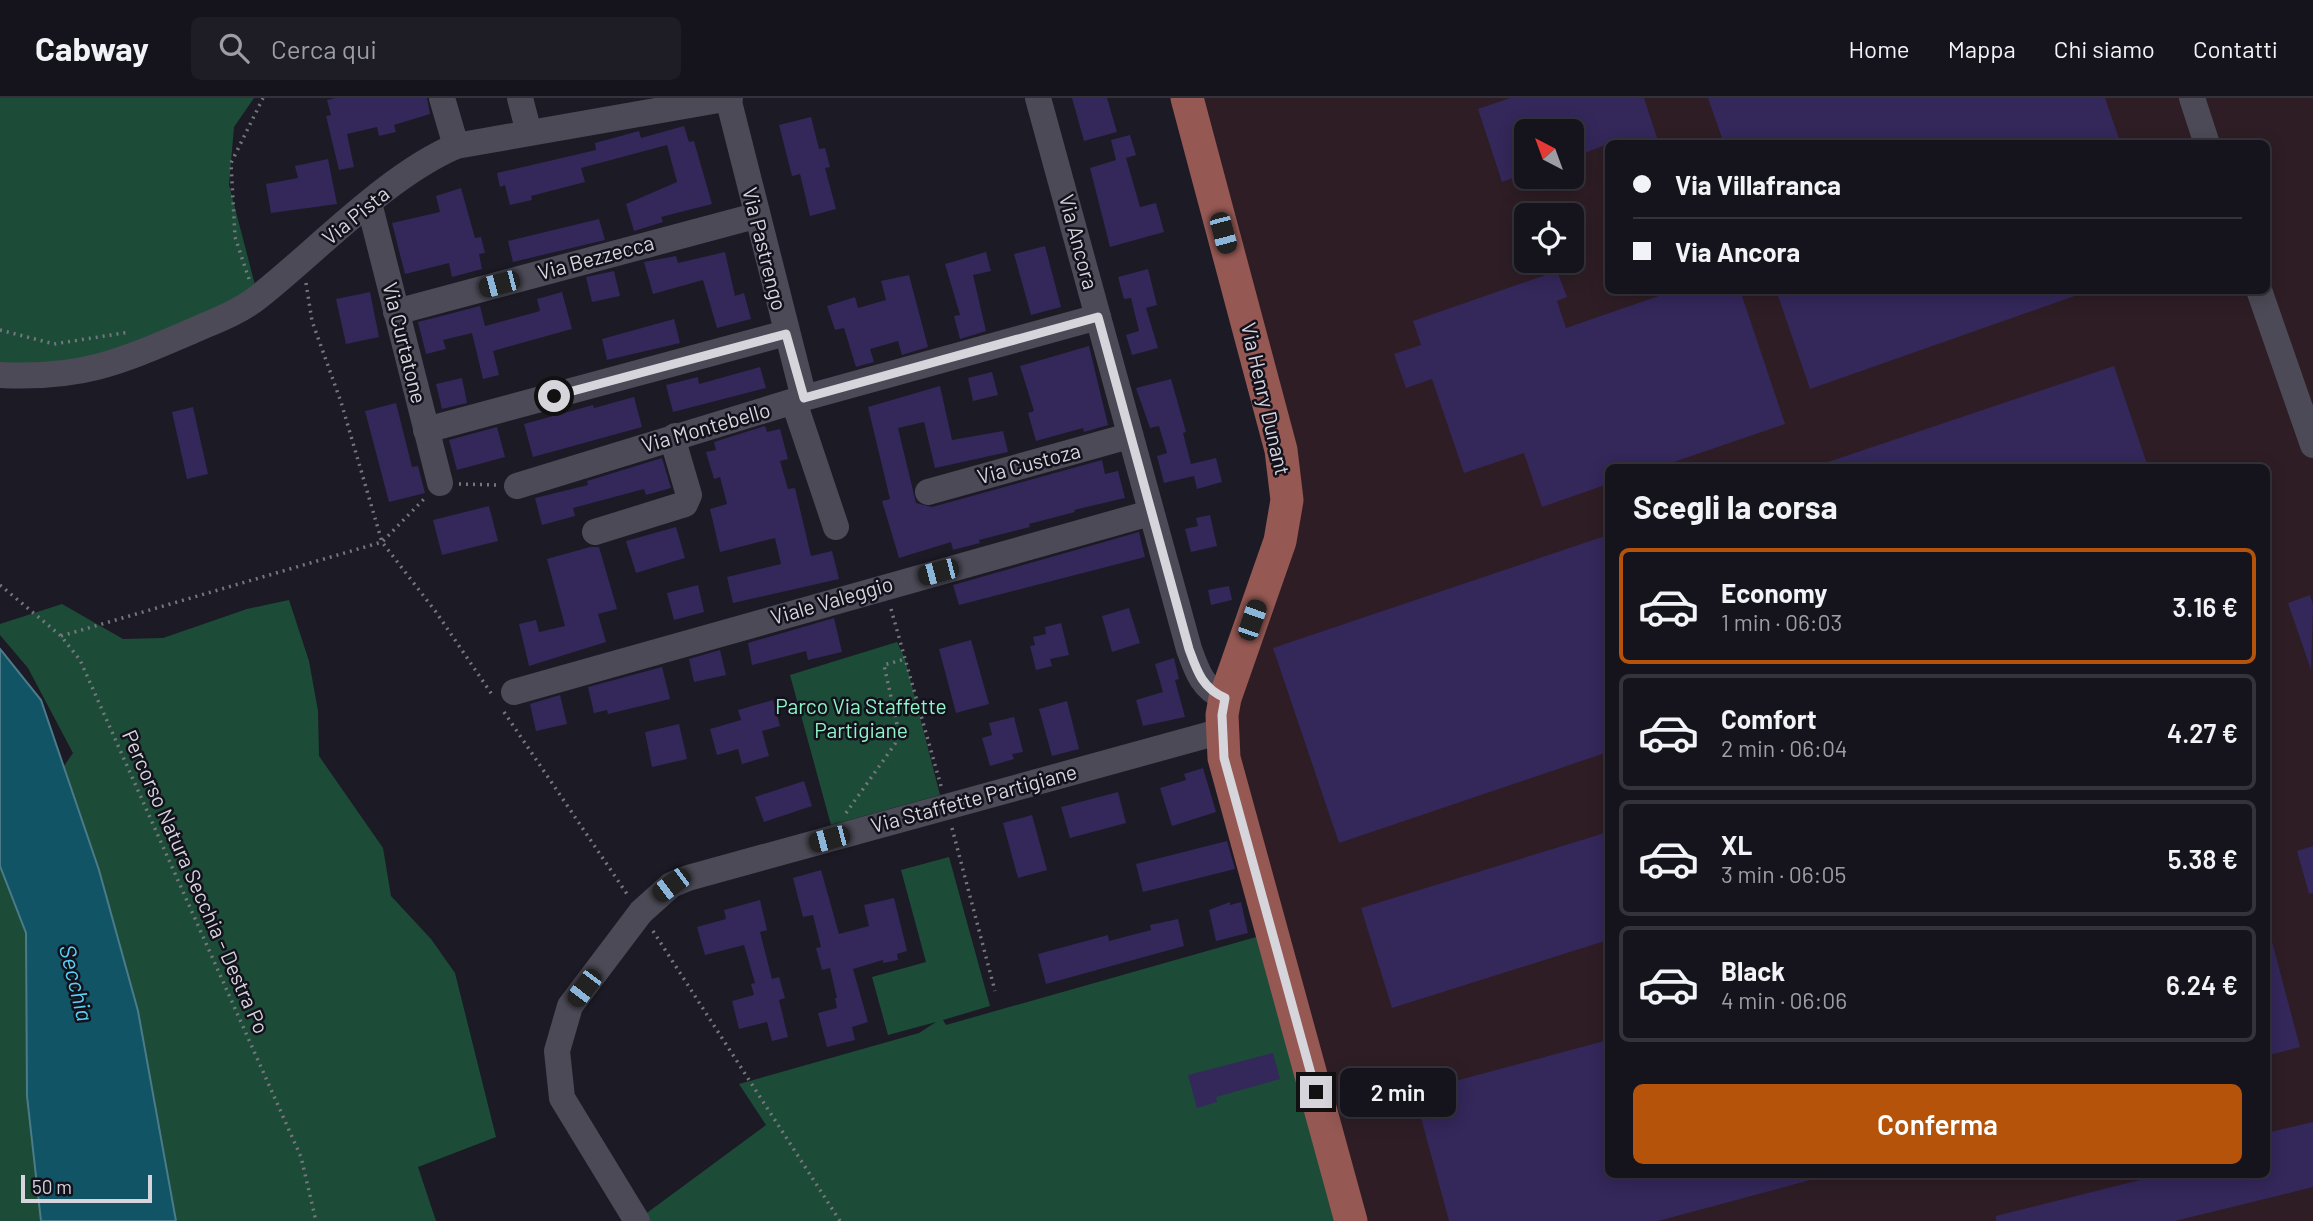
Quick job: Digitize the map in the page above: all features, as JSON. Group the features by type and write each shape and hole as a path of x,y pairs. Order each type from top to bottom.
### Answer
{"main road":[{"name":"Via Henry Dunant","path":"1187,98 1281,450 1287,500 1280,541 1225,698 1222,731"},
{"path":"1222,731 1224,758 1351,1221"}],"street":[{"path":"442,98 456,146"},
{"path":"520,98 529,133"},
{"name":"Via Pista","path":"0,375 56,376 91,371 130,358 223,317 254,300 369,203 456,146 729,98"},
{"name":"Via Pastrengo","path":"729,98 755,216 786,334 799,400 836,527"},
{"name":"Via Ancora","path":"1038,98 1150,513 1199,678 1214,693 1225,698"},
{"path":"2192,98 2206,140"},
{"name":"Via Curtatone","path":"369,203 440,483"},
{"name":"Via Bezzecca","path":"396,312 755,216"},
{"path":"2260,294 2313,443"},
{"name":"Via Montebello","path":"517,486 675,436 1098,317"},
{"path":"426,430 786,334"},
{"path":"594,532 685,504 689,495 674,444 675,436"},
{"name":"Via Custoza","path":"928,492 1129,436"},
{"name":"Viale Valeggio","path":"505,701 1150,513"},
{"name":"Via Staffette Partigiane","path":"637,1221 562,1098 557,1051 570,1006 646,906 671,885 841,835 1222,731"}],"path":[{"path":"260,276 249,281 235,237 231,163 263,98"},
{"path":"302,260 312,321 341,402 382,542 505,701 646,906 840,1221"},
{"path":"0,330 54,344 131,332"},
{"path":"61,636 382,542"},
{"name":"Percorso Natura Secchia - Destra Po","path":"0,585 61,636 80,660 300,1157 316,1221"},
{"path":"841,835 845,815 895,744 898,729 884,665 905,659"}],"shaded area":[{"path":"1195,98 2313,98 2313,1221 1354,1221 1230,721 1289,527"}],"green space":[{"path":"0,98 254,98 234,127 229,185 260,304 129,364 0,379"},
{"path":"289,600 309,661 318,711 319,756 383,848 391,896 431,939 455,973 496,1137 418,1167 436,1221 176,1221 138,1011 99,870 64,766 73,753 28,668 0,635 0,624 62,604 123,639 163,638 247,609"},
{"name":"Parco Via Staffette Partigiane","path":"897,642 905,659 940,795 831,825 790,675"},
{"path":"949,857 990,1006 943,1020 946,1025 1274,932 1354,1221 636,1221 766,1125 739,1084 919,1033 936,1022 888,1035 872,977 926,962 901,870"},
{"path":"0,866 26,933 27,1096 41,1221 0,1221"}],"water":[{"name":"Secchia","path":"0,649 41,700 99,870 138,1011 176,1221 41,1221 27,1096 26,933 0,866"}],"building":[{"path":"427,98 430,114 394,125 396,132 379,136 377,127 347,134 354,167 339,170 326,116 331,115 327,100"},
{"path":"1072,98 1107,98 1117,132 1084,141"},
{"path":"1510,98 1644,98 1658,140 1605,140 1605,145 1584,153 1584,119 1514,119 1514,178 1502,182 1478,109"},
{"path":"1708,98 2105,98 2120,140 1723,140"},
{"path":"811,117 819,149 825,148 830,167 825,168 836,209 810,216 800,174 792,176 779,125"},
{"path":"684,126 689,142 694,141 712,204 661,217 663,222 634,231 626,204 677,182 667,145 581,168 585,182 531,196 532,200 510,205 505,185 500,187 497,173 596,150 595,143 639,131 641,138"},
{"path":"1130,135 1136,155 1126,158 1140,207 1156,203 1164,232 1110,247 1090,168 1116,160 1111,140"},
{"path":"328,159 337,204 271,213 266,184 298,178 295,166"},
{"path":"461,188 475,238 481,237 485,253 479,254 482,269 452,277 449,263 405,274 392,223 440,212 436,196"},
{"path":"599,219 605,240 513,262 508,241"},
{"path":"1045,246 1061,307 1031,315 1014,254"},
{"path":"725,252 735,296 744,293 751,319 717,328 703,280 653,294 644,262 676,256 678,263"},
{"path":"986,252 991,271 973,275 986,331 960,339 954,316 960,315 945,264"},
{"path":"1148,269 1157,305 1146,308 1158,348 1132,355 1126,335 1139,331 1131,298 1124,299 1118,277"},
{"path":"614,271 620,296 592,302 586,277"},
{"path":"1551,273 1558,273 1567,297 1557,301 1566,328 1664,294 1741,294 1785,424 1668,464 1605,464 1605,485 1542,507 1524,453 1464,473 1432,379 1406,388 1394,354 1421,345 1413,321"},
{"path":"909,275 928,347 902,355 898,341 870,349 874,362 856,367 844,328 835,330 827,306 855,297 858,308 886,300 881,281"},
{"path":"370,292 379,337 346,344 336,299"},
{"path":"562,292 572,329 493,351 499,375 483,379 472,333 443,340 446,349 426,354 418,322 480,306 485,326 540,311 537,299"},
{"path":"1777,294 2080,294 1810,389"},
{"path":"674,319 680,343 607,360 602,339"},
{"path":"1089,346 1108,425 1084,432 1083,428 1036,441 1028,413 1034,411 1020,366"},
{"path":"2114,366 2147,464 1822,464"},
{"path":"760,367 766,388 673,412 666,385 698,377 699,384"},
{"path":"992,372 998,395 973,401 968,378"},
{"path":"462,378 467,403 442,409 436,384"},
{"path":"1171,379 1186,432 1183,433 1191,464 1216,458 1222,482 1197,489 1194,476 1164,483 1157,456 1167,453 1159,426 1150,428 1136,388"},
{"path":"940,386 952,440 1003,431 1008,452 935,468 924,422 898,428 916,503 932,507 1102,460 1105,474 1118,471 1125,498 1074,510 1075,512 1029,524 1030,527 979,540 980,543 953,550 951,542 899,558 882,501 890,499 868,407"},
{"path":"634,397 642,427 533,457 524,424"},
{"path":"396,403 412,467 418,466 425,493 389,502 365,411"},
{"path":"193,407 208,474 187,479 172,412"},
{"path":"765,426 767,432 780,429 788,459 780,461 788,489 795,488 811,556 832,551 839,579 733,603 727,577 781,564 775,538 720,552 710,509 727,504 720,477 714,479 706,452 716,450 714,442"},
{"path":"497,427 505,457 457,470 449,440"},
{"path":"662,458 671,488 646,495 644,489 573,508 575,516 542,525 535,498 588,485 587,481"},
{"path":"489,506 498,541 442,555 433,520"},
{"path":"1210,515 1217,546 1191,552 1185,529 1198,526 1196,518"},
{"path":"676,527 685,558 636,573 626,541"},
{"path":"1139,532 1145,557 959,605 953,585"},
{"path":"1605,536 1605,753 1339,843 1273,648"},
{"path":"599,547 617,609 598,614 606,642 529,666 519,624 536,620 539,632 565,626 547,559"},
{"path":"698,585 704,612 674,620 667,593"},
{"path":"1229,586 1232,600 1211,605 1208,590"},
{"path":"2310,595 2313,605 2311,670 2288,603"},
{"path":"1129,608 1140,643 1112,652 1102,616"},
{"path":"834,618 842,652 808,660 806,651 752,665 748,643"},
{"path":"1061,623 1069,655 1050,659 1052,666 1036,670 1030,646 1035,645 1033,637 1046,634 1045,627"},
{"path":"971,640 989,704 956,713 939,649"},
{"path":"720,650 726,675 694,682 689,659"},
{"path":"1174,658 1179,679 1175,680 1185,717 1143,726 1136,700 1163,692 1155,664"},
{"path":"662,667 670,699 608,714 607,710 594,713 588,687"},
{"path":"560,695 567,724 536,731 530,704"},
{"path":"773,700 780,726 762,731 769,756 742,764 738,749 717,755 710,729 741,720 738,710"},
{"path":"1067,701 1079,749 1052,756 1039,709"},
{"path":"1014,717 1023,752 1012,754 1014,759 990,766 982,738 992,735 989,723"},
{"path":"679,724 687,759 652,767 645,732"},
{"path":"1203,768 1216,812 1172,826 1160,788 1186,780 1184,774"},
{"path":"804,781 812,806 764,822 755,797"},
{"path":"1118,792 1126,823 1070,838 1061,807"},
{"path":"1032,815 1047,870 1018,878 1003,823"},
{"path":"1605,833 1605,941 1392,1008 1361,908"},
{"path":"1227,841 1235,869 1143,892 1136,864"},
{"path":"2313,846 2313,893 2309,894 2297,851"},
{"path":"821,870 839,934 869,926 864,905 894,898 907,951 897,954 898,960 883,963 883,960 853,969 868,1022 852,1027 855,1040 827,1047 818,1013 837,1008 837,998 830,968 822,970 816,948 821,947 813,915 803,917 793,878"},
{"path":"760,900 767,930 760,932 772,979 779,977 785,998 779,1000 788,1037 772,1041 767,1022 739,1029 732,1001 754,995 751,984 755,983 744,945 705,955 697,927 726,919 724,910"},
{"path":"1230,902 1230,905 1241,902 1248,933 1216,941 1209,910"},
{"path":"1178,919 1184,946 1046,984 1038,954 1108,935 1109,941 1151,930 1150,925"},
{"path":"2270,938 2271,938 2300,1047 2270,1055"},
{"path":"1605,1041 1605,1178 1814,1179 1658,1221 1449,1221 1414,1092"},
{"path":"1273,1053 1280,1079 1216,1097 1217,1102 1197,1108 1188,1075"},
{"path":"2313,1122 2313,1187 2175,1221 1996,1221 1996,1216 2148,1178 2270,1178 2270,1132"}],"route":[{"path":"554,396 786,334 804,398 1098,317 1189,649 1199,678 1214,693 1225,698 1222,715 1224,758 1316,1092"}]}
